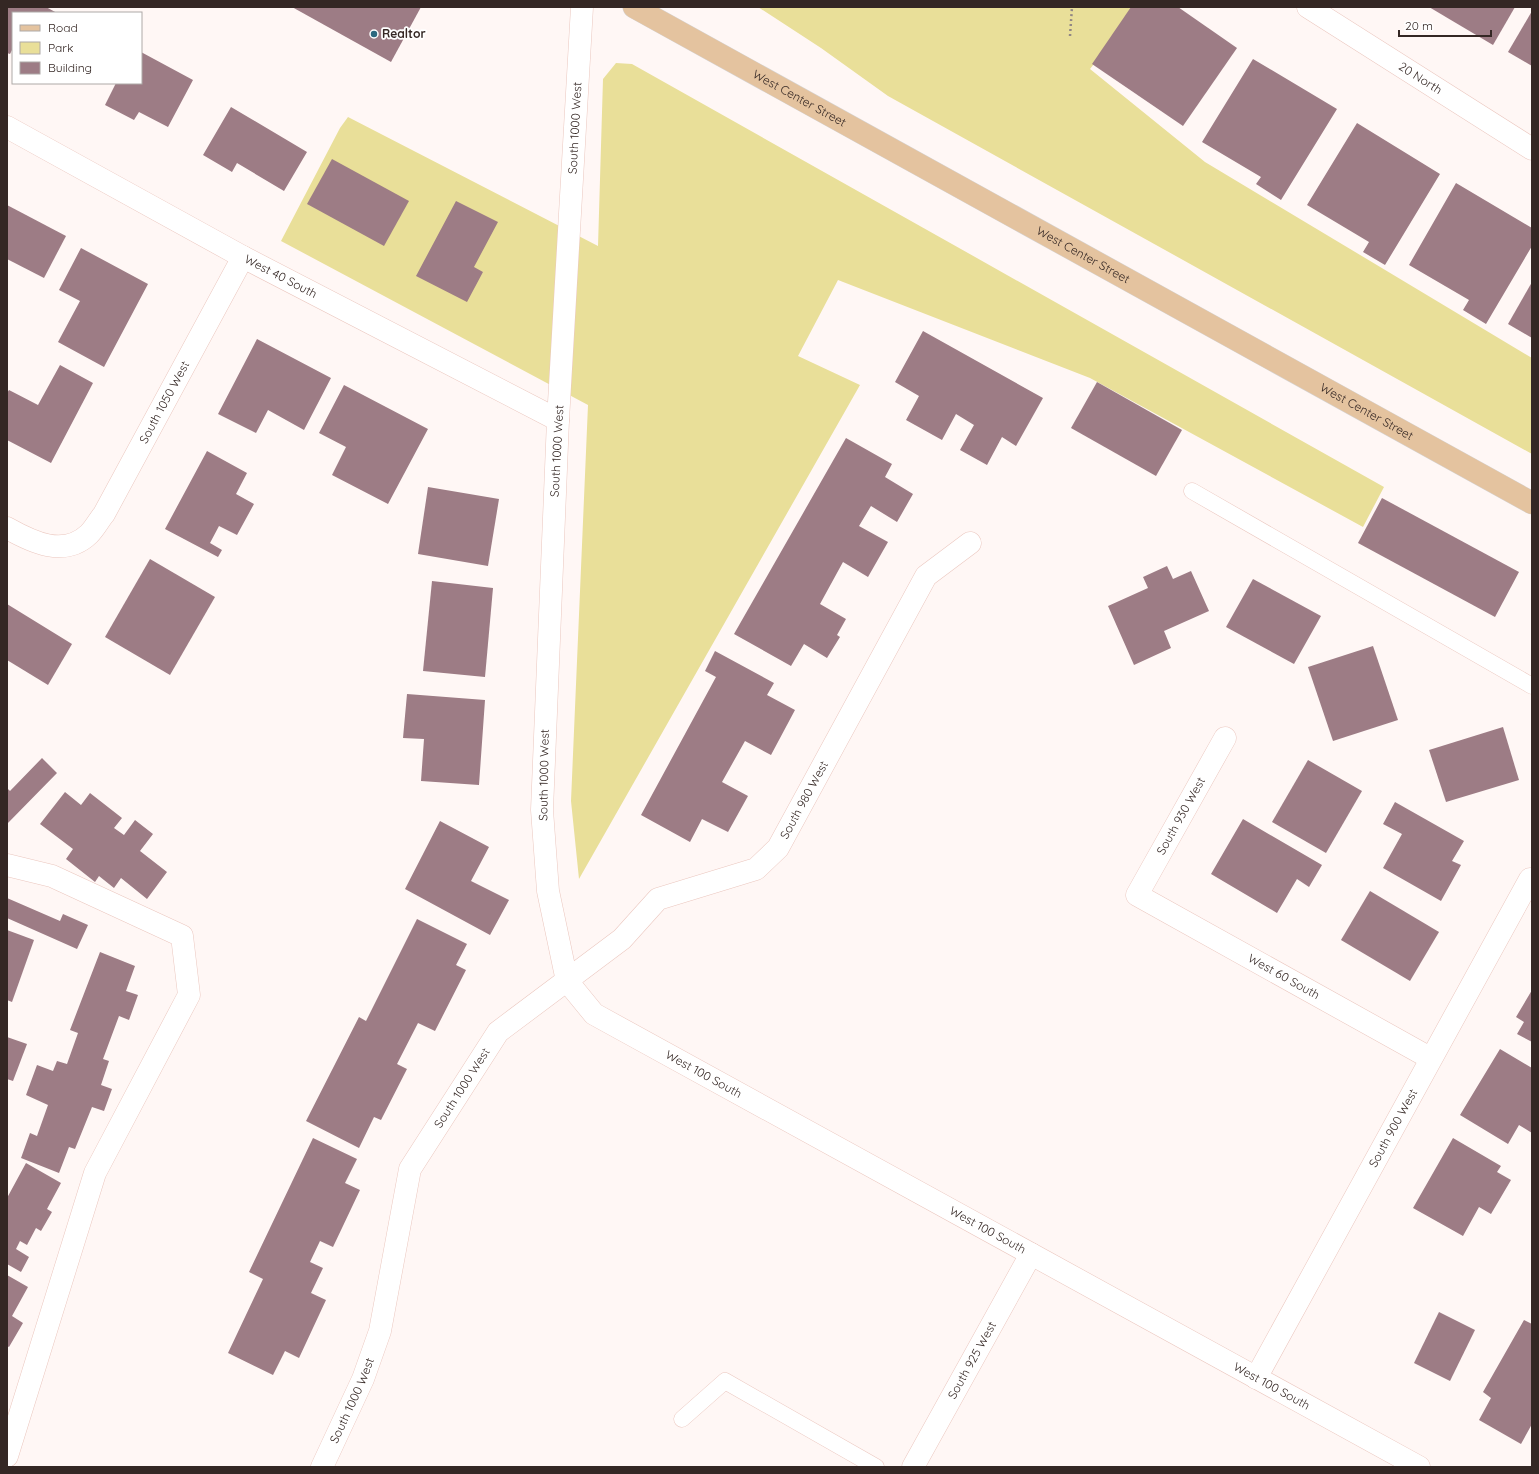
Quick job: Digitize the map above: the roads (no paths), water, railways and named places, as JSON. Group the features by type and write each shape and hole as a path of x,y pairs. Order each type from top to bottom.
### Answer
{"main road":[{"name":"West Center Street","path":"634,7 1532,503"}],"street":[{"name":"South 1000 West","path":"322,1467 363,1379 380,1331 410,1169 498,1032 567,981 548,891 542,810 558,420 582,7"},
{"name":"20 North","path":"1308,7 1532,149"},
{"name":"West 40 South","path":"7,127 243,257 558,420"},
{"name":"South 1050 West","path":"7,528 32,541 48,546 62,547 89,534 104,514 243,257"},
{"name":"South 980 West","path":"567,981 622,939 658,899 756,869 778,848 926,576 970,543"},
{"name":"South 930 West","path":"1137,895 1225,738"},
{"path":"7,865 52,876 182,936 189,995 95,1173 7,1456"},
{"name":"South 900 West","path":"1256,1378 1430,1058 1531,879"},
{"name":"West 60 South","path":"1137,895 1430,1058"},
{"name":"West 100 South","path":"567,981 594,1014 1419,1467"},
{"name":"South 925 West","path":"913,1467 1031,1254"}],"lane":[{"path":"1192,492 1532,686"},
{"path":"682,1419 725,1381 876,1467"}],"place":[{"name":"Realtor","path":"374,34"}]}
